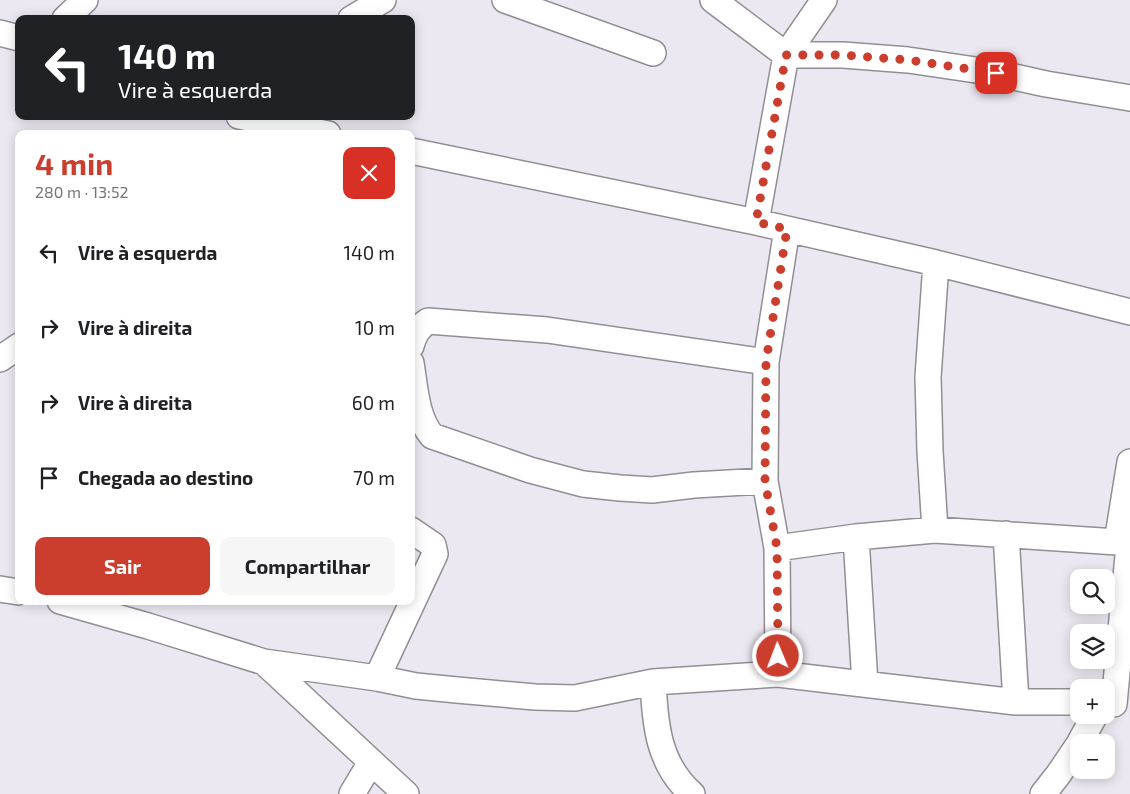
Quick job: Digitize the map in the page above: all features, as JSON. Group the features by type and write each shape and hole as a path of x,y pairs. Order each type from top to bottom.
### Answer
{"street":[{"path":"69,15 86,0"},
{"path":"358,15 382,0"},
{"path":"505,0 653,53"},
{"path":"713,0 786,55 843,55 908,60 996,73 1046,84 1130,98"},
{"path":"756,222 786,55 824,0"},
{"path":"0,33 15,37"},
{"path":"245,123 298,130"},
{"path":"415,151 756,222 936,263 1130,312"},
{"path":"778,674 777,548 765,481 766,362 787,229"},
{"path":"936,263 928,377 930,451 936,530"},
{"path":"415,333 428,321 547,330 766,362"},
{"path":"415,385 424,424 432,436 530,470 583,484 652,490 694,485 765,481"},
{"path":"1113,679 1130,462"},
{"path":"777,548 856,537 936,530 1125,544"},
{"path":"415,533 433,545 435,554 415,597"},
{"path":"1006,534 1016,702"},
{"path":"856,537 866,684"},
{"path":"0,589 15,591"},
{"path":"74,605 264,662 432,688 536,698 576,698 653,682 778,674 1016,702 1070,702"},
{"path":"377,678 411,605"},
{"path":"264,662 406,794"},
{"path":"653,682 655,723 659,741 672,770 682,785 692,794"},
{"path":"1087,734 1096,724"},
{"path":"1043,794 1070,757"},
{"path":"352,794 371,762"}],"route":[{"path":"778,656 777,548 765,481 766,362 787,229 756,222 786,55 843,55 908,60 996,73"}]}
